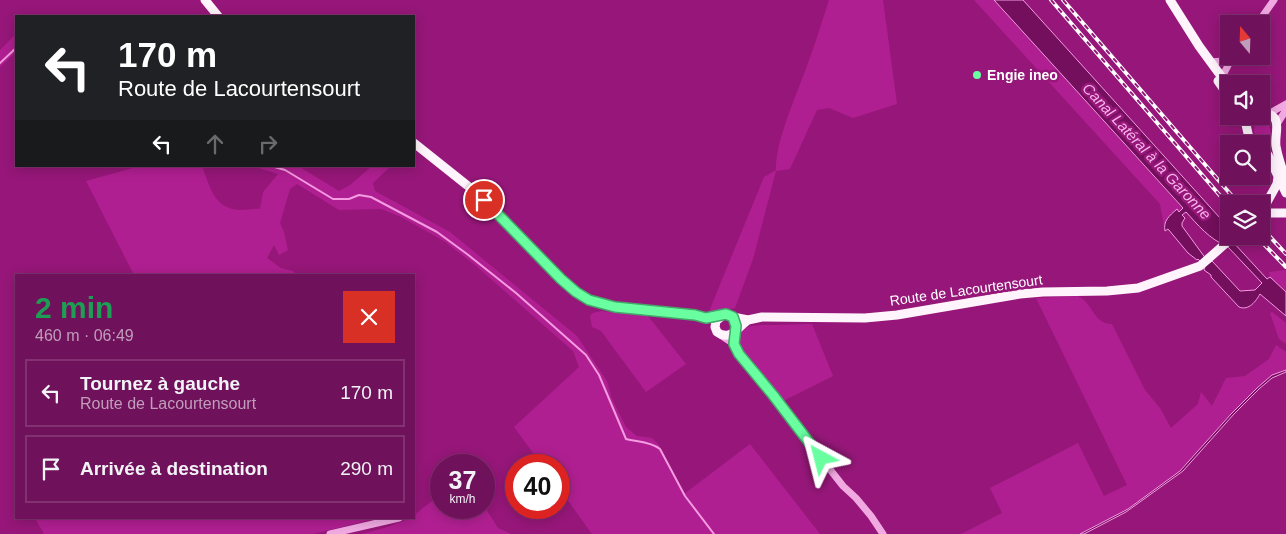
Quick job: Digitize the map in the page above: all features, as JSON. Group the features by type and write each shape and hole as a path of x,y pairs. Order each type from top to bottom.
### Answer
{"main road":[{"path":"204,0 217,15"},
{"path":"1172,1 1220,83"},
{"path":"1199,46 1221,75"},
{"path":"1270,117 1277,124 1277,152 1286,193"},
{"path":"1246,126 1248,135"},
{"path":"1270,142 1276,137"},
{"name":"Route de Lacourtensourt","path":"415,144 473,190 561,279 589,300 615,307 695,315 706,318 726,314 748,320 762,317 865,318 897,315 1020,294 1125,290 1152,284 1204,263 1225,245"},
{"path":"1270,158 1282,178"},
{"path":"1282,178 1261,213 1286,213"},
{"path":"719,316 715,324 719,333"},
{"path":"733,317 736,323 735,330"},
{"path":"706,318 719,333 728,336 748,320"}],"street":[{"path":"1263,15 1274,0"},
{"path":"1211,62 1220,61"},
{"path":"1270,111 1286,104"},
{"path":"1277,124 1286,110"},
{"path":"734,344 735,330"},
{"path":"719,333 734,344 739,354 843,486 862,505 883,534"},
{"path":"330,534 395,519"}],"shaded area":[{"path":"829,0 883,0 897,104 853,118 829,108 817,110 790,169 776,171 753,259 735,308 708,314 764,177 776,170 783,131"},
{"path":"974,0 994,0 1183,209 1179,212 1177,209 1164,226 1160,204"},
{"path":"15,35 15,53 0,67 0,50"},
{"path":"1255,125 1268,125 1271,134 1257,135 1254,132"},
{"path":"136,167 202,167 211,189 219,201 231,209 240,210 260,209 263,192 278,174 255,167 300,167 339,191 350,185 371,167 390,167 373,183 375,191 450,232 577,336 607,381 612,399 626,427 637,436 652,438 659,445 684,494 750,444 820,534 592,534 570,503 570,454 534,454 514,427 579,367 573,351 475,265 444,241 401,217 381,209 339,210 297,184 290,189 280,223 288,250 279,255 274,245 267,258 281,268 293,271 296,274 133,274 86,181"},
{"path":"1285,270 1286,292 1270,277 1269,272"},
{"path":"1078,296 1101,321 1112,324 1145,390 1160,408 1171,428 1198,404 1201,392 1212,406 1226,378 1245,376 1269,359 1276,345 1286,352 1286,370 1272,375 1257,388 1180,471 1128,509 1080,534 961,534 1002,513 990,488 1078,443 1104,496 1127,485 1036,298"},
{"path":"601,311 648,316 686,364 646,392 601,331 592,327 590,316"},
{"path":"1272,312 1286,323 1286,344 1279,339 1270,313"},
{"path":"812,324 833,376 783,401 743,351 739,342 739,335 742,330 753,326"},
{"path":"430,503 430,519 492,519 498,528 511,534 361,534 408,519 415,519 415,514"},
{"path":"36,519 374,519 313,534 44,534"}],"water":[{"name":"Canal Latéral à la Garonne","path":"994,0 1023,0 1220,218 1220,242 1209,236 1186,212 1182,215 1185,218 1182,226 1209,263 1212,261 1240,291 1255,290 1262,283 1225,245 1236,245 1267,279 1270,277 1286,292 1286,316 1260,294 1246,308 1239,307 1211,275 1204,270 1205,266 1188,253 1168,229 1165,231 1165,224 1169,216 1177,209 1179,212 1183,208"},
{"path":"1286,370 1286,372 1272,378 1259,389 1183,471 1126,512 1084,534 1080,534 1128,509 1180,471 1257,388 1272,375"}],"waterway":[{"path":"0,63 15,49"},
{"path":"274,167 285,170 333,199 349,199 359,195 371,197 437,232 516,293 586,355 599,375 626,439 660,449 685,496 714,534"}],"railway":[{"path":"1051,0 1220,196"},
{"path":"1063,0 1231,195"},
{"path":"1270,237 1286,254"},
{"path":"1265,245 1286,267"}],"place":[{"name":"Engie ineo","path":"977,75"}],"route":[{"path":"484,200 549,268 576,292 589,300 615,307 695,315 706,318 726,314 733,317 736,323 734,344 739,354 821,458"}]}
